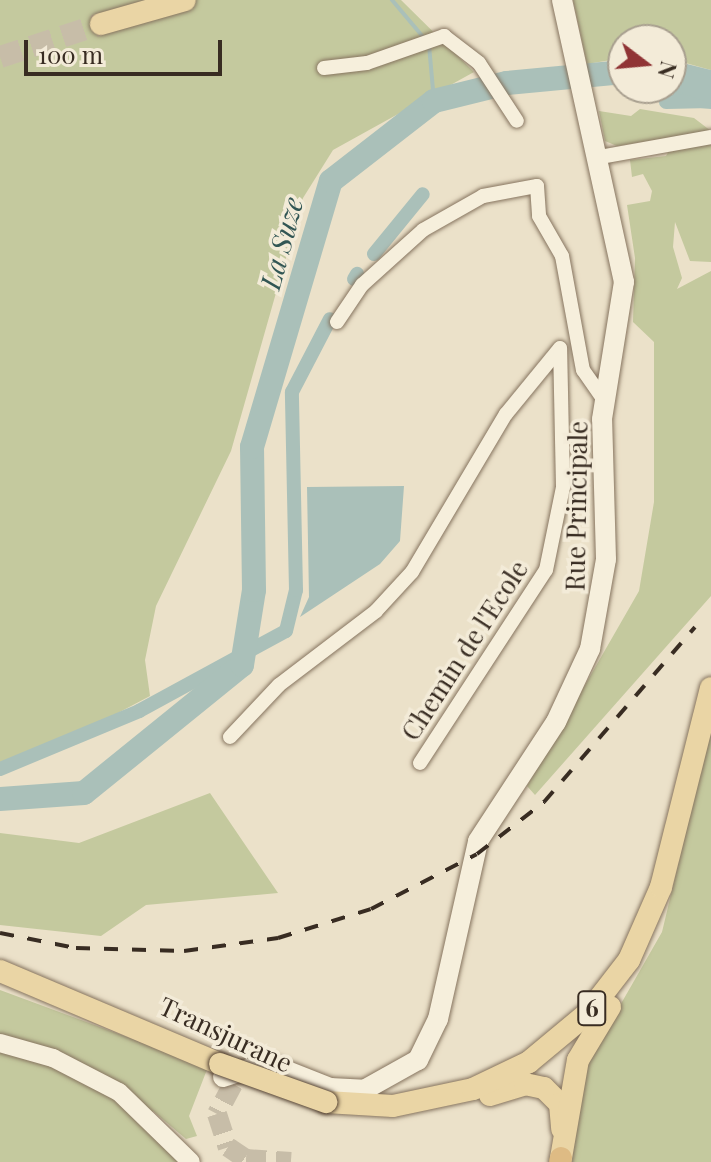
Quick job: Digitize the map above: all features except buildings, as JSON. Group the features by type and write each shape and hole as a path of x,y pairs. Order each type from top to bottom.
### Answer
{"main road":[{"path":"101,24 185,0"},
{"name":"Rue Principale","path":"226,1075 289,1074 364,1090 410,1068 438,1019 478,841 556,722 590,649 606,559 605,401 624,282 598,152 562,0"},
{"name":"Transjurane","path":"0,971 226,1075 326,1102 393,1106 451,1096 529,1062 604,996 640,940 670,857 711,688"},
{"path":"560,1160 581,1050 630,979 640,940"},
{"path":"451,1096 476,1099 535,1084 560,1104 560,1160"}],"street":[{"path":"324,68 367,63 430,35 457,42 487,73 517,121"},
{"path":"598,152 711,137"},
{"path":"337,322 362,285 423,230 483,196 537,186 539,216 562,256 571,326 587,380 605,401"},
{"name":"Chemin de l'Ecole","path":"420,763 546,570 563,487 560,348 571,326"},
{"path":"230,737 279,685 376,611 412,572 500,423 560,348"},
{"path":"0,1043 53,1058 119,1092 191,1162"}],"green space":[{"path":"0,0 401,0 474,72 333,150 303,198 231,451 156,606 145,660 150,696 29,760 0,763"},
{"path":"573,0 711,0 711,70 687,63 687,24 607,24 607,61 587,64"},
{"path":"640,109 694,118 711,131 617,146 605,141 599,111 631,116"},
{"path":"675,140 711,141 711,262 690,261 675,222 673,247 682,278 677,289 711,271 711,596 535,795 527,786 639,591 654,502 654,342 633,322 635,258 627,205 650,201 652,191 643,174 632,177 630,160 666,156"},
{"path":"711,728 711,1162 572,1162 582,1072 662,932"},
{"path":"210,793 278,893 146,905 101,936 0,925 0,833 79,843"},
{"path":"0,990 208,1067 189,1116 197,1136 186,1139 153,1111 149,1128 178,1162 0,1162"}],"water":[{"path":"687,64 711,70 711,109 668,105 687,104"},
{"path":"404,486 400,541 380,564 300,617 309,597 307,487"}],"waterway":[{"path":"392,0 424,38"},
{"path":"429,45 434,101"},
{"name":"La Suze","path":"0,799 84,793 242,665 254,590 252,447 331,181 434,101 507,83 607,74"},
{"name":"La Suze","path":"687,82 711,91"},
{"path":"687,102 711,101"},
{"path":"374,254 423,194"},
{"path":"354,279 357,274"},
{"path":"0,769 139,711 286,631 296,590 292,392 330,319"}],"tunnel":[{"path":"0,57 101,24"},
{"path":"233,1084 217,1114 228,1147 246,1159 291,1162"}],"railway":[{"path":"0,933 76,948 184,951 278,938 371,909 477,854 544,802 695,627"}]}
